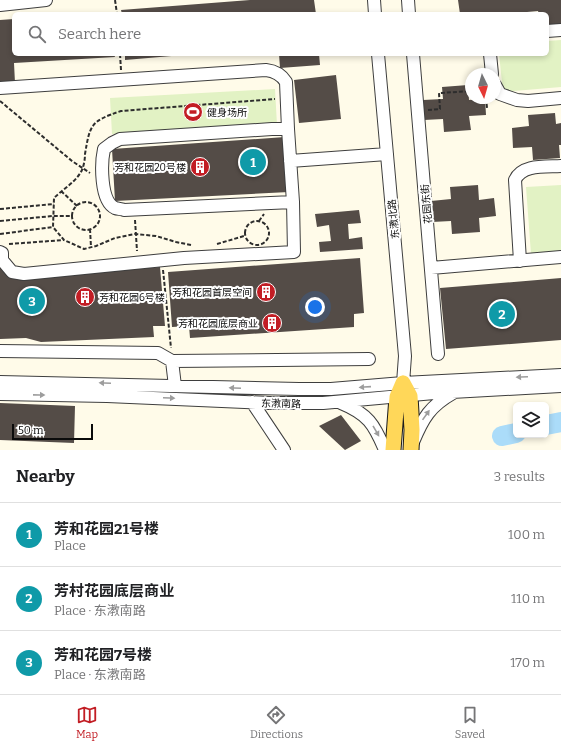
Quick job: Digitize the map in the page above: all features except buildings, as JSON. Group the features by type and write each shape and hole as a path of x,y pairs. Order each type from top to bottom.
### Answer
{"main road":[{"name":"东漖北路","path":"403,392 412,430 411,449"},
{"name":"东漖北路","path":"393,450 403,392"}],"street":[{"path":"0,5 46,0"},
{"path":"374,0 375,12"},
{"path":"408,0 409,12"},
{"path":"549,31 561,30"},
{"name":"东漖北路","path":"378,56 405,356 403,392"},
{"name":"花园东街","path":"413,56 438,354"},
{"path":"490,56 491,68"},
{"path":"0,88 266,70 274,71 282,76 286,82 293,202 294,252 162,260 24,274 12,272 2,260 3,248"},
{"path":"501,94 517,100 528,101 561,98"},
{"path":"288,129 120,139 104,149 102,156 103,182 108,202 114,208 124,210 293,202"},
{"path":"290,161 387,154"},
{"path":"520,261 515,180 524,169 561,166"},
{"path":"431,268 561,257"},
{"path":"0,351 158,353 172,361 369,359"},
{"path":"172,361 175,386"},
{"name":"东漖南路","path":"0,394 108,396 294,403 338,402 403,392 561,375"},
{"name":"东漖南路","path":"0,382 331,389 403,392 455,392 561,386"},
{"path":"411,449 421,423 430,410 439,402 455,392"},
{"path":"252,402 284,450"},
{"path":"338,402 355,409 364,415 378,433 385,450"}],"path":[{"path":"116,0 117,12"},
{"path":"120,56 122,79"},
{"path":"418,111 440,109 439,93 465,91"},
{"path":"196,246 156,236 136,234 115,238 84,249 64,240 53,227 54,198 77,179 83,168 88,137 92,126 105,116 121,111 286,99"},
{"path":"0,101 72,162 83,168"},
{"path":"487,104 487,108"},
{"path":"61,191 77,206"},
{"path":"87,202 97,208 100,212 99,221 96,225 90,229 79,228 76,225 73,216 77,206 87,202"},
{"path":"0,209 54,204"},
{"path":"0,221 53,216 73,216"},
{"path":"253,221 259,221 264,224 269,233 267,241 258,246 248,243 244,236 246,227 253,221"},
{"path":"0,234 53,227"},
{"path":"90,229 91,247"},
{"path":"136,234 138,262"},
{"path":"213,245 244,236"},
{"path":"3,248 64,240"},
{"path":"162,260 172,361"}],"green space":[{"path":"561,40 561,87 503,92 499,56 549,56 549,41"},
{"name":"健身场所","path":"275,89 277,125 112,134 110,98"},
{"path":"561,185 561,252 531,254 526,187"}],"waterway":[{"path":"549,424 561,422"},
{"path":"502,436 513,434"}],"place":[{"name":"健身场所","path":"193,112"},
{"name":"芳和花园21号楼","path":"253,162"},
{"name":"芳和花园20号楼","path":"200,167"},
{"name":"芳和花园首层空间","path":"266,292"},
{"name":"芳和花园6号楼","path":"85,297"},
{"name":"芳和花园7号楼","path":"32,301"},
{"name":"芳村花园底层商业","path":"502,314"},
{"name":"芳和花园底层商业","path":"272,323"}]}
